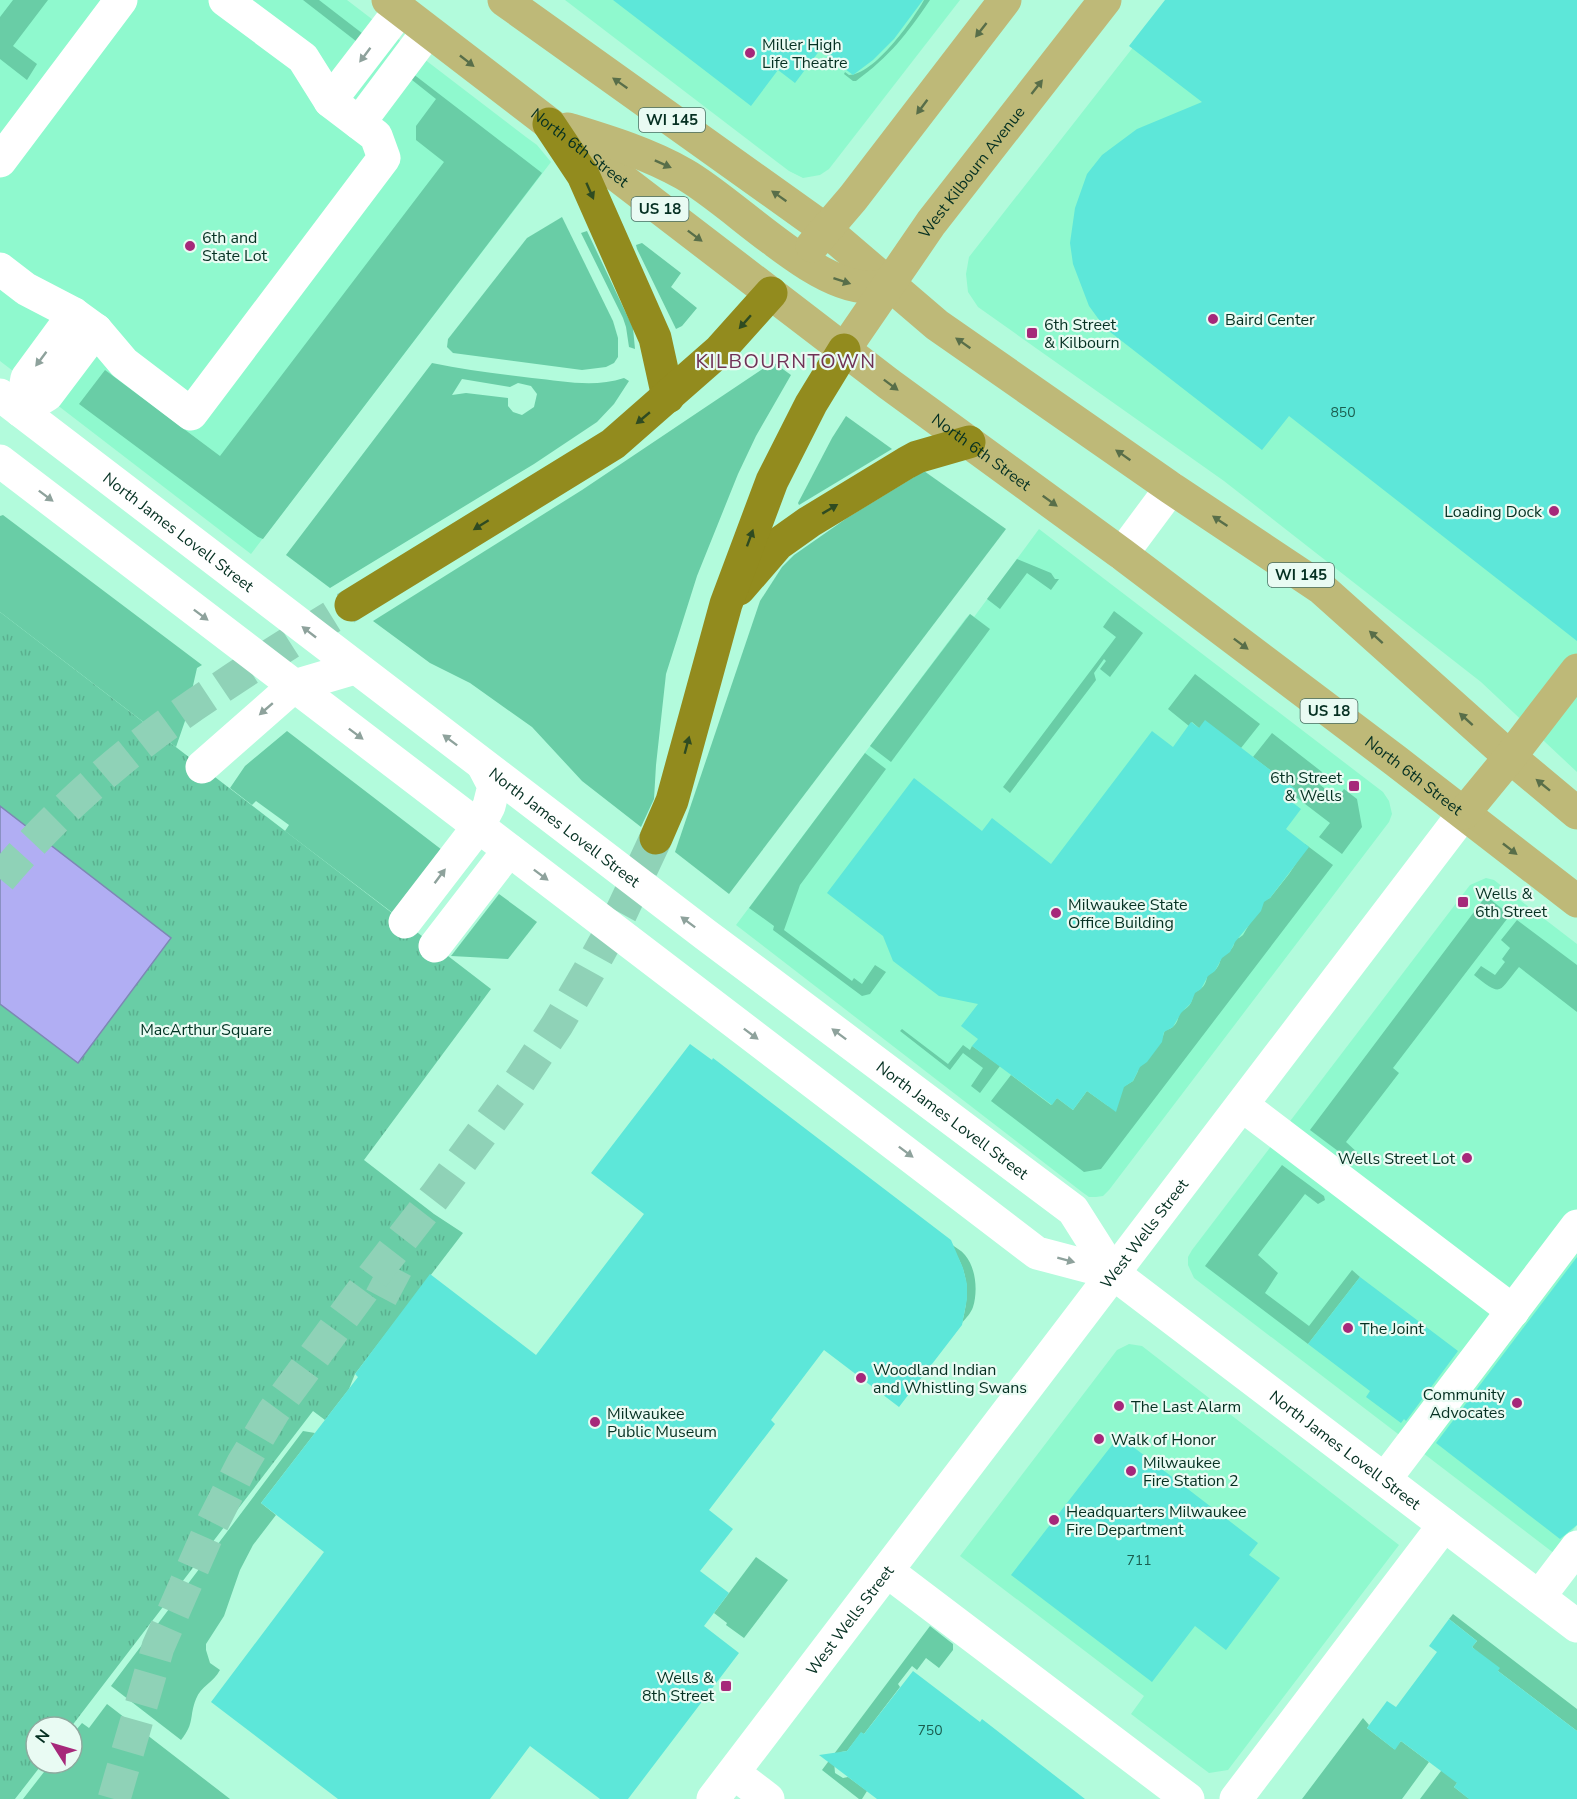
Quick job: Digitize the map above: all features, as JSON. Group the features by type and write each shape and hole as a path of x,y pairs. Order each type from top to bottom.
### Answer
{"highway":[{"path":"549,124 583,175 655,338 668,397"},
{"path":"351,605 613,444 718,351 771,293"},
{"path":"656,838 672,801 726,604 772,481 811,404 844,350"},
{"path":"726,604 778,544 809,522 906,463 969,442"}],"main road":[{"name":"WI 145","path":"504,0 826,230 888,285 944,330 1171,488 1321,588 1510,757"},
{"path":"771,293 853,198 1005,0"},
{"name":"West Kilbourn Avenue","path":"844,350 931,223 1105,0"},
{"name":"North 6th Street","path":"394,5 844,350 1122,554 1577,901"},
{"path":"549,124 625,147 682,173 706,187 800,260 824,275 848,284 869,288 888,285"},
{"name":"West Wells Street","path":"1464,813 1577,670"},
{"path":"1510,757 1577,813"}],"street":[{"path":"0,161 121,0"},
{"path":"0,269 26,289 85,322 124,363 191,414 384,158 376,136 330,101 303,58 225,0"},
{"path":"330,101 394,5"},
{"path":"359,123 428,31"},
{"path":"11,403 27,378 85,322"},
{"name":"North James Lovell Street","path":"11,403 484,767 1073,1210 1113,1273 1577,1626"},
{"name":"North James Lovell Street","path":"0,461 1037,1252 1113,1273"},
{"path":"1122,554 1171,488"},
{"path":"202,767 294,686 355,668"},
{"path":"405,922 478,827 489,806 494,786 484,767"},
{"name":"West Wells Street","path":"713,1799 1464,813"},
{"path":"435,946 509,850"},
{"path":"1242,1105 1513,1311"},
{"path":"1385,1479 1577,1226"},
{"path":"1236,1799 1444,1525"},
{"path":"1539,1597 1577,1547"},
{"path":"887,1570 1188,1799"},
{"path":"734,1773 768,1799"}],"shaded area":[{"name":"6th and State Lot","path":"0,0 347,0 537,145 551,162 251,554 0,361"},
{"path":"565,0 960,0 829,169 820,175 803,178 789,171"},
{"name":"Baird Center","path":"1170,0 1577,0 1577,772 1481,682 1224,481 978,307 968,292 966,274 969,257"},
{"path":"1039,529 1383,792 1389,801 1392,814 1389,822 1109,1190 1103,1196 1096,1197 1089,1197 1082,1192 736,925 966,618 970,614 974,617"},
{"path":"0,806 171,938 78,1063 0,1004"},
{"path":"1486,878 1494,880 1577,944 1577,1525 1555,1554 1194,1278 1188,1265 1188,1257 1192,1250 1470,885"},
{"path":"1129,1344 1142,1346 1399,1545 1228,1770 1209,1773 1131,1714 1144,1696 960,1556 1117,1350"}],"green space":[{"path":"13,0 48,0 13,46 37,64 27,80 0,59 0,17"},
{"path":"303,0 319,0 367,37 361,45"},
{"path":"924,0 930,0 905,34 879,63 856,81 844,74 845,72 849,75 859,73 881,57 902,33"},
{"path":"408,70 542,173 263,539 79,404 105,370 220,456 444,162 416,140 416,126 436,99 407,76"},
{"path":"562,217 613,321 618,338 618,357 614,363 606,367 582,370 453,353 447,347 448,339 527,238"},
{"path":"587,231 633,328 635,349 629,347 623,318 581,233"},
{"path":"642,243 681,273 671,287 697,308 682,326 676,329 637,249 636,245"},
{"path":"773,362 791,375 756,436 738,474 697,576 666,674 654,799 641,827 582,781 532,727 470,683 430,663 373,621 582,490"},
{"path":"432,363 482,372 567,382 601,383 624,378 629,381 614,404 597,422 534,464 330,588 286,555","holes":["462,379 510,387 518,383 531,386 537,394 534,407 522,415 513,412 508,406 508,398 466,393 452,395"]},
{"path":"846,416 892,449 799,505 832,438"},
{"path":"924,471 1006,529 729,894 675,852 760,601 782,567 794,555 847,518"},
{"path":"3,515 202,665 197,668 185,721 176,747 0,612 0,516"},
{"path":"1017,559 1051,573 1055,579 1059,579 1051,590 1027,573 1000,609 987,599"},
{"path":"1114,611 1143,633 1110,677 1100,669 1106,661 1104,659 1094,673 1096,680 1010,793 1003,787 1116,637 1103,627"},
{"name":"MacArthur Square","path":"0,612 491,989 364,1160 434,1214 463,1233 355,1374 349,1389 325,1420 313,1411 80,1715 24,1715 24,1775 34,1775 15,1799 0,1799"},
{"path":"970,614 990,629 891,762 870,746"},
{"path":"1195,674 1260,724 1241,748 1199,728 1192,722 1189,726 1168,709"},
{"path":"287,731 446,853 398,917 285,831 289,825 256,801 252,805 230,788 245,766"},
{"path":"1272,733 1322,772 1315,781 1337,798 1344,789 1357,799 1362,827 1342,854 1319,837 1330,823 1292,794 1295,789 1253,757"},
{"path":"865,753 886,769 800,885 784,930 852,981 854,978 862,984 875,965 886,972 870,994 862,996 773,930 774,926 749,908"},
{"path":"1305,844 1333,865 1101,1169 1084,1172 991,1101 1011,1075 1051,1105 1057,1098 1073,1110 1087,1091 1108,1106 1117,1101 1123,1087 1133,1081 1138,1071 1137,1067 1163,1036 1165,1030 1176,1024 1179,1012 1189,1005 1193,993 1203,987 1207,975 1217,968 1221,956 1233,947 1234,939 1243,935 1263,901 1270,898 1289,874 1305,850"},
{"path":"499,894 537,922 508,959 451,956"},
{"path":"1486,896 1510,915 1393,1068 1399,1073 1346,1142 1359,1154 1357,1159 1350,1160 1310,1130"},
{"path":"1517,920 1577,965 1577,1012 1519,967 1500,989 1490,987 1474,975 1481,966 1495,975 1505,962 1502,959 1510,948 1501,940"},
{"path":"902,1029 948,1064 963,1045 970,1050 972,1046 1000,1066 980,1093 971,1086 983,1068 963,1053 950,1070 900,1031"},
{"path":"1282,1165 1324,1196 1325,1200 1318,1204 1305,1194 1258,1255 1278,1273 1265,1293 1309,1326 1352,1270 1360,1277 1308,1344 1205,1266"},
{"path":"949,1243 969,1260 975,1280 973,1307 962,1323 967,1291 966,1282 961,1263"},
{"path":"303,1431 315,1433 261,1503 276,1515 253,1545 240,1570 224,1616 206,1644 210,1663 220,1670 198,1695 190,1724 181,1740 111,1686"},
{"path":"756,1557 788,1580 744,1638 714,1613"},
{"path":"1453,1614 1577,1709 1577,1731 1498,1671 1472,1647 1477,1641 1449,1619"},
{"path":"930,1626 953,1644 953,1650 939,1668 926,1658 917,1670 912,1666 898,1684 900,1687 864,1734 861,1733 847,1751 841,1752 834,1761 835,1773 843,1778 848,1777 867,1791 862,1799 859,1799 822,1770"},
{"path":"107,1704 230,1799 23,1799 42,1775 84,1775 84,1724 89,1728"},
{"path":"1363,1718 1369,1725 1367,1728 1394,1749 1401,1741 1429,1762 1402,1799 1302,1799"},
{"path":"1444,1767 1460,1779 1454,1787 1468,1798 1487,1799 1420,1799"}],"building":[{"name":"Miller High Life Theatre","path":"613,0 923,0 894,39 873,60 853,75 820,50 795,83 778,70 751,106"},
{"name":"Baird Center","path":"1165,0 1577,0 1577,641 1289,416 1262,450 1105,328 1089,306 1073,264 1070,243 1075,208 1087,174 1102,155 1137,129 1202,102 1129,46"},
{"name":"Milwaukee State Office Building","path":"1205,720 1295,789 1288,799 1301,809 1286,829 1309,847 1270,898 1264,902 1261,911 1235,942 1230,952 1222,958 1215,971 1208,976 1201,989 1195,993 1191,1003 1181,1013 1173,1027 1164,1032 1162,1042 1147,1062 1140,1067 1133,1081 1124,1087 1116,1112 1087,1091 1073,1110 1057,1098 1052,1105 972,1046 978,1039 961,1026 978,1004 939,996 893,961 883,936 827,893 914,778 982,831 992,818 1051,864 1152,731 1173,747 1191,722 1199,728"},
{"name":"Milwaukee Public Museum","path":"690,1044 712,1060 713,1058 951,1240 967,1284 967,1299 962,1325 899,1407 824,1350 771,1420 775,1424 709,1510 733,1529 700,1571 729,1593 704,1626 739,1653 628,1799 600,1799 530,1746 490,1799 338,1799 211,1702 324,1552 261,1503 358,1377 355,1374 430,1274 536,1355 644,1214 591,1173"},
{"name":"Community Advocates","path":"1577,1257 1577,1525 1560,1539 1436,1443"},
{"path":"1360,1277 1458,1351 1406,1421 1404,1419 1401,1423 1366,1397 1370,1391 1308,1344"},
{"path":"1119,1436 1258,1543 1249,1555 1280,1578 1226,1650 1195,1626 1152,1682 1011,1575"},
{"path":"1449,1619 1477,1641 1472,1647 1500,1668 1498,1671 1577,1731 1577,1799 1469,1799 1454,1787 1457,1783 1401,1741 1395,1750 1367,1728 1387,1701 1396,1707 1437,1652 1429,1646"},
{"path":"913,1671 980,1722 982,1719 1085,1799 877,1799 819,1755 847,1751 861,1732 864,1734"}],"tunnel":[{"path":"0,879 75,800 160,729 269,656 351,605"},
{"path":"114,1799 158,1647 212,1524 243,1463 274,1411 513,1091 557,1025 621,913 656,838"},
{"path":"374,1275 414,1296"}],"place":[{"name":"Miller High Life Theatre","path":"750,53"},
{"name":"6th and State Lot","path":"190,246"},
{"name":"Baird Center","path":"1213,319"},
{"name":"6th Street & Kilbourn","path":"1032,333"},
{"name":"Loading Dock","path":"1554,511"},
{"name":"6th Street & Wells","path":"1354,786"},
{"name":"Wells & 6th Street","path":"1463,902"},
{"name":"Milwaukee State Office Building","path":"1056,913"},
{"name":"Wells Street Lot","path":"1467,1158"},
{"name":"The Joint","path":"1348,1328"},
{"name":"Woodland Indian and Whistling Swans","path":"861,1378"},
{"name":"Community Advocates","path":"1517,1403"},
{"name":"The Last Alarm","path":"1119,1406"},
{"name":"Milwaukee Public Museum","path":"595,1422"},
{"name":"Walk of Honor","path":"1099,1439"},
{"name":"Milwaukee Fire Station 2","path":"1131,1471"},
{"name":"Headquarters Milwaukee Fire Department","path":"1054,1520"},
{"name":"Wells & 8th Street","path":"726,1686"}],"district":[{"name":"KILBOURNTOWN","path":"786,361"}]}
